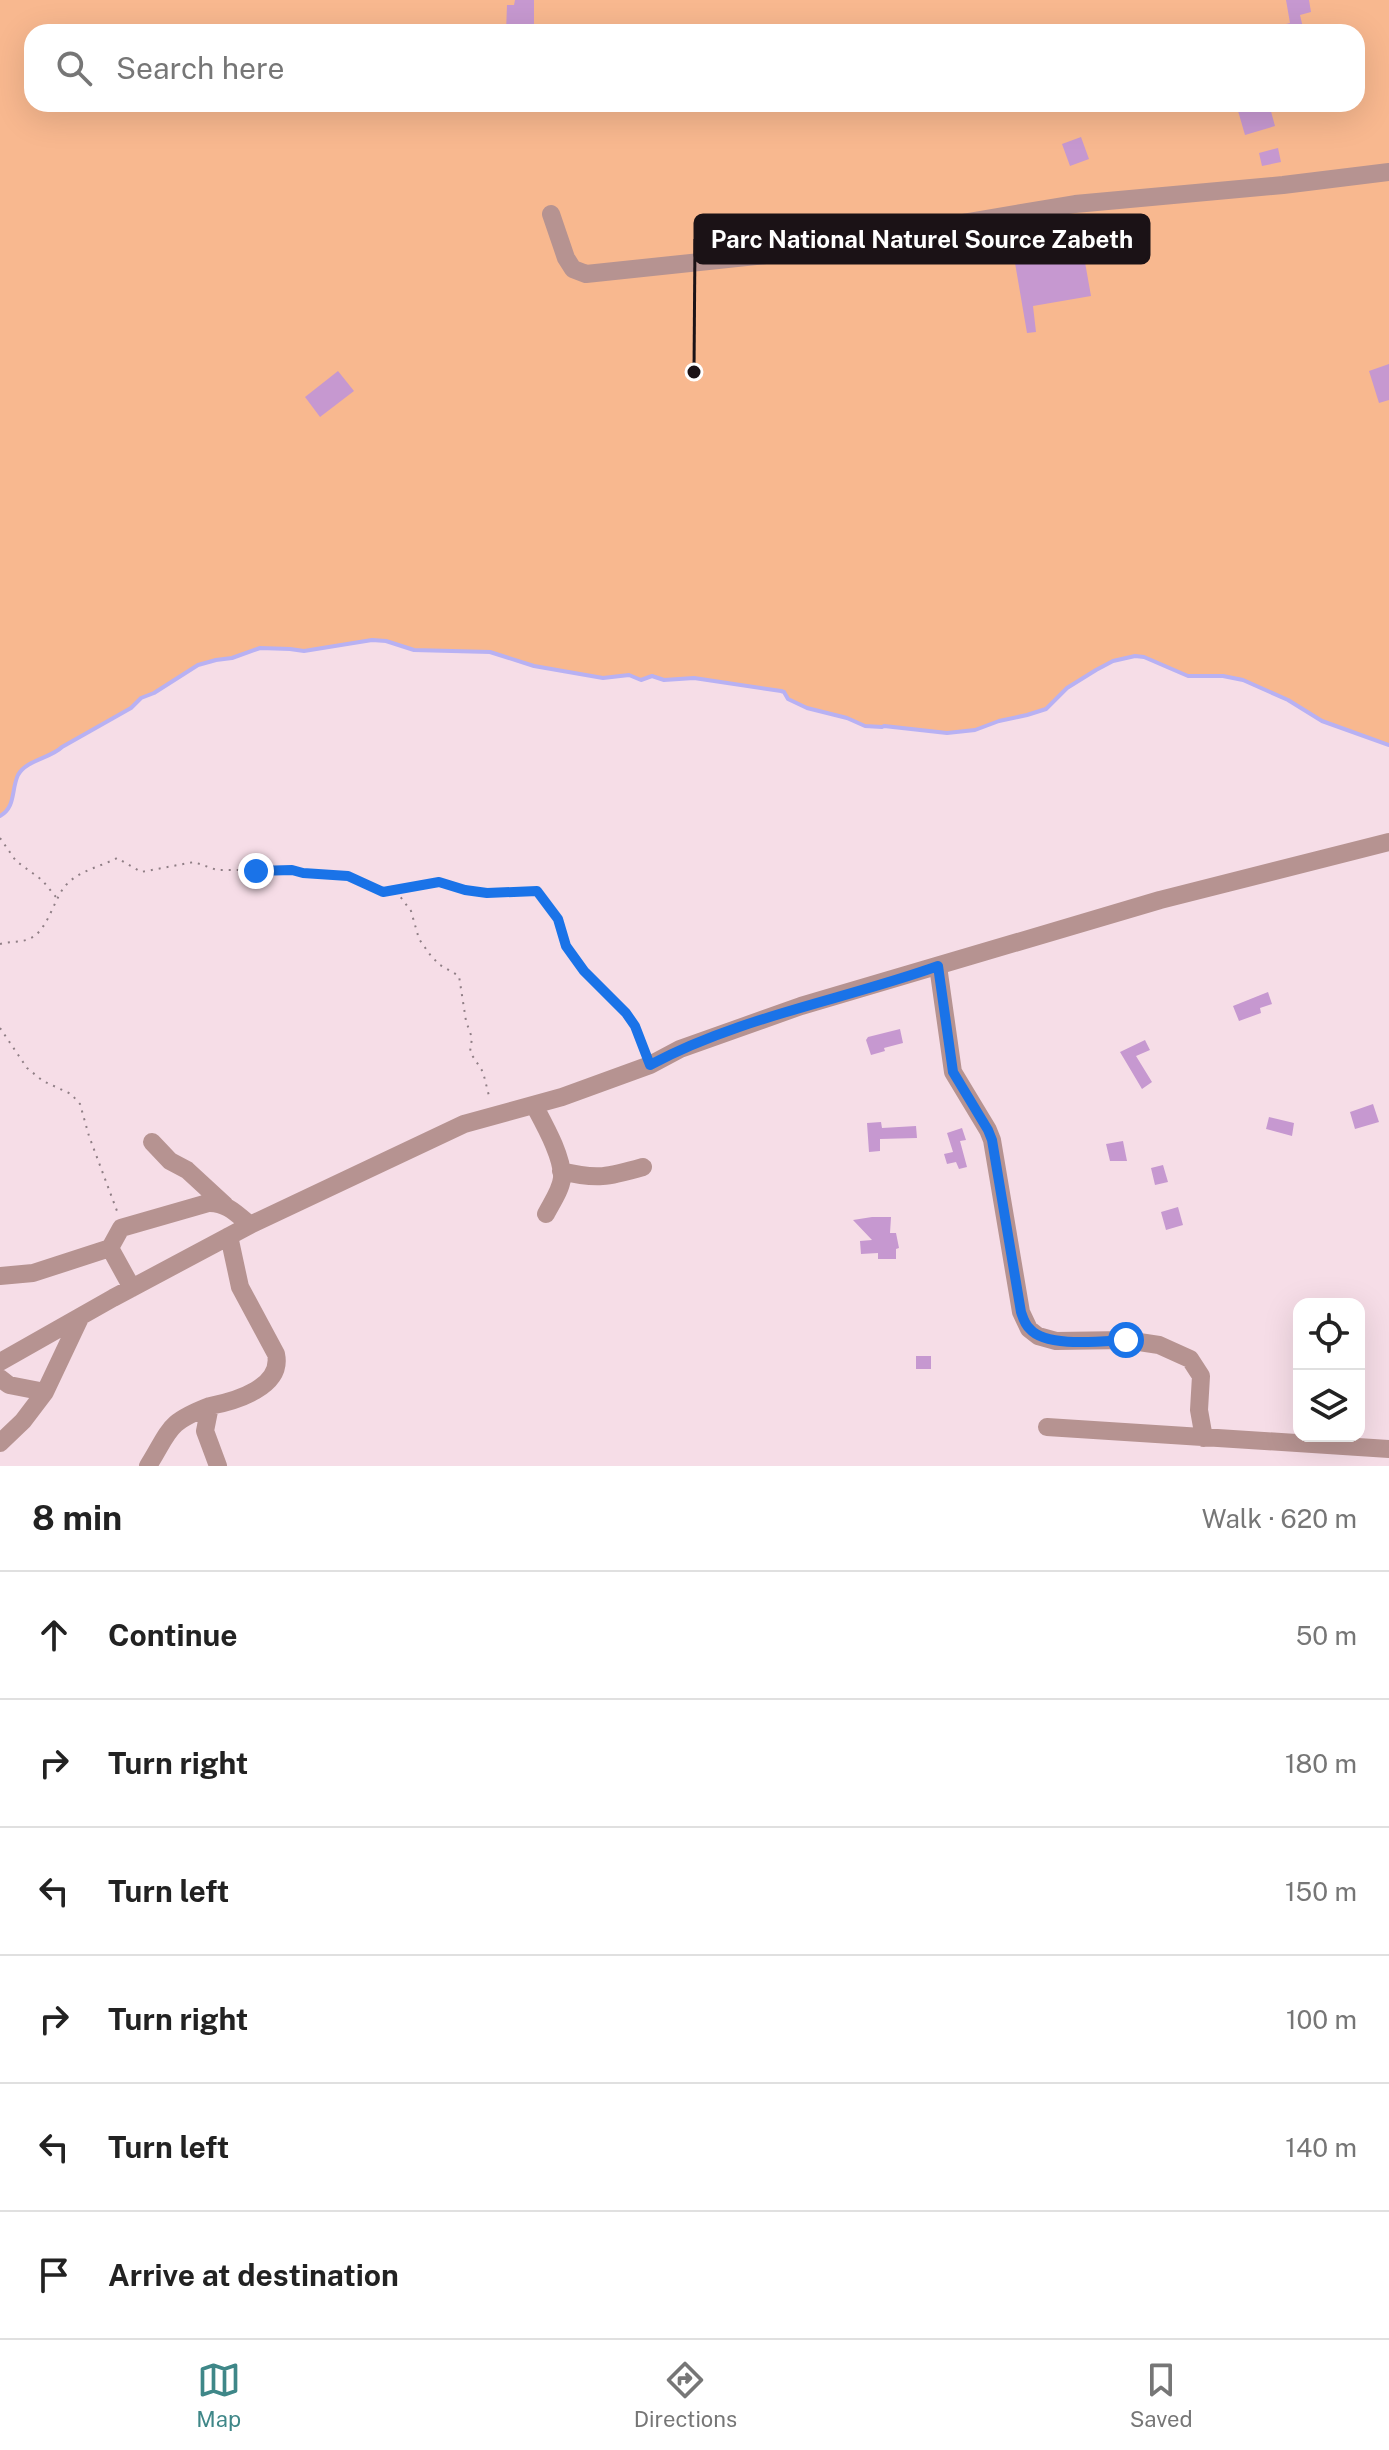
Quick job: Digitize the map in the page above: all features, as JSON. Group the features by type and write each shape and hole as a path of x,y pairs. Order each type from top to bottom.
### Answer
{"street":[{"path":"551,214 566,258 573,269 586,274 785,253 1075,204 1389,172"},
{"path":"0,1362 250,1225 464,1124 562,1097 650,1065 680,1049 801,1006 1160,900 1389,842"},
{"path":"938,966 953,1072 992,1140 1021,1312 1029,1329 1038,1336 1056,1341 1159,1345 1190,1359 1201,1376 1199,1410 1204,1438"},
{"path":"534,1105 561,1171 562,1182 546,1214"},
{"path":"152,1142 170,1161 187,1170 250,1225"},
{"path":"561,1171 589,1178 643,1167"},
{"path":"0,1276 33,1273 110,1248 121,1228 208,1203 218,1202 227,1206"},
{"path":"148,1466 164,1434 175,1423 258,1388 277,1371 276,1354 240,1287 229,1236"},
{"path":"110,1248 132,1288"},
{"path":"0,1443 23,1421 45,1392 80,1318"},
{"path":"0,1378 9,1385 45,1392"},
{"path":"210,1406 205,1431 218,1466"},
{"path":"1047,1427 1389,1449"}],"path":[{"path":"0,838 16,861 42,880 58,899"},
{"path":"0,944 35,937 64,886 117,858 141,872 194,862 217,870 292,870 348,876 383,892 439,882 487,893 537,891 558,919 566,946 584,971 635,1026 650,1065"},
{"path":"396,891 411,911 419,939 431,956 459,976 472,1038 470,1052 483,1072 489,1089 491,1117"},
{"path":"0,1028 27,1068 43,1081 71,1094 80,1104 121,1228"}],"shaded area":[{"path":"0,0 1389,0 1389,745 1322,721 1288,700 1243,680 1223,676 1188,676 1145,657 1113,661 1067,688 1046,709 975,730 947,733 865,726 807,708 788,699 784,692 774,690 694,678 664,680 652,676 641,680 629,675 603,678 534,666 490,652 414,650 372,640 304,651 260,648 198,665 141,698 131,708 27,766 18,775 11,803 0,816"}],"building":[{"path":"515,0 534,0 534,24 506,24 507,5 514,5"},
{"path":"1286,0 1309,0 1311,12 1300,15 1302,24 1286,24 1290,23"},
{"path":"1238,112 1271,112 1275,126 1245,135"},
{"path":"1081,137 1089,159 1070,166 1062,144"},
{"path":"1278,148 1281,162 1262,166 1259,153"},
{"path":"1083,251 1091,296 1033,306 1036,332 1027,333 1015,263"},
{"path":"1389,364 1389,400 1379,403 1369,371"},
{"path":"338,371 354,391 320,417 305,397"},
{"path":"1268,992 1272,1004 1260,1008 1261,1013 1239,1021 1233,1006"},
{"path":"900,1029 903,1043 871,1055 866,1040 868,1037"},
{"path":"1145,1040 1150,1050 1136,1056 1152,1082 1142,1089 1120,1052"},
{"path":"1373,1104 1379,1122 1355,1129 1350,1112"},
{"path":"1269,1117 1294,1123 1292,1136 1266,1129"},
{"path":"881,1122 882,1128 916,1126 917,1138 880,1139 880,1151 869,1152 867,1123"},
{"path":"962,1128 966,1140 960,1141 967,1167 959,1169 956,1162 947,1164 944,1154 953,1152 947,1133"},
{"path":"1123,1141 1127,1161 1110,1161 1106,1144"},
{"path":"1163,1165 1168,1182 1155,1185 1151,1168"},
{"path":"1178,1207 1183,1225 1166,1230 1161,1212"},
{"path":"891,1217 890,1233 896,1233 899,1248 896,1249 896,1259 878,1259 878,1253 861,1254 860,1241 872,1240 853,1220"},
{"path":"916,1356 931,1356 931,1369 916,1369"}],"waterway":[{"path":"0,816 9,808 18,775 27,766 131,708 141,698 198,665 260,648 304,651 372,640 414,650 490,652 534,666 603,678 629,675 641,680 652,676 664,680 694,678 781,691 788,699 807,708 865,726 947,733 975,730 1046,709 1067,688 1096,670 1113,661 1135,656 1188,676 1223,676 1243,680 1288,700 1322,721 1389,745"}],"place":[{"name":"Parc National Naturel Source Zabeth","path":"694,372"}],"route":[{"path":"256,871 292,870 348,876 383,892 439,882 487,893 537,891 558,919 566,946 584,971 635,1026 650,1065 680,1049 801,1006 938,966 953,1072 992,1140 1021,1312 1029,1329 1038,1336 1056,1341 1126,1340"}]}
